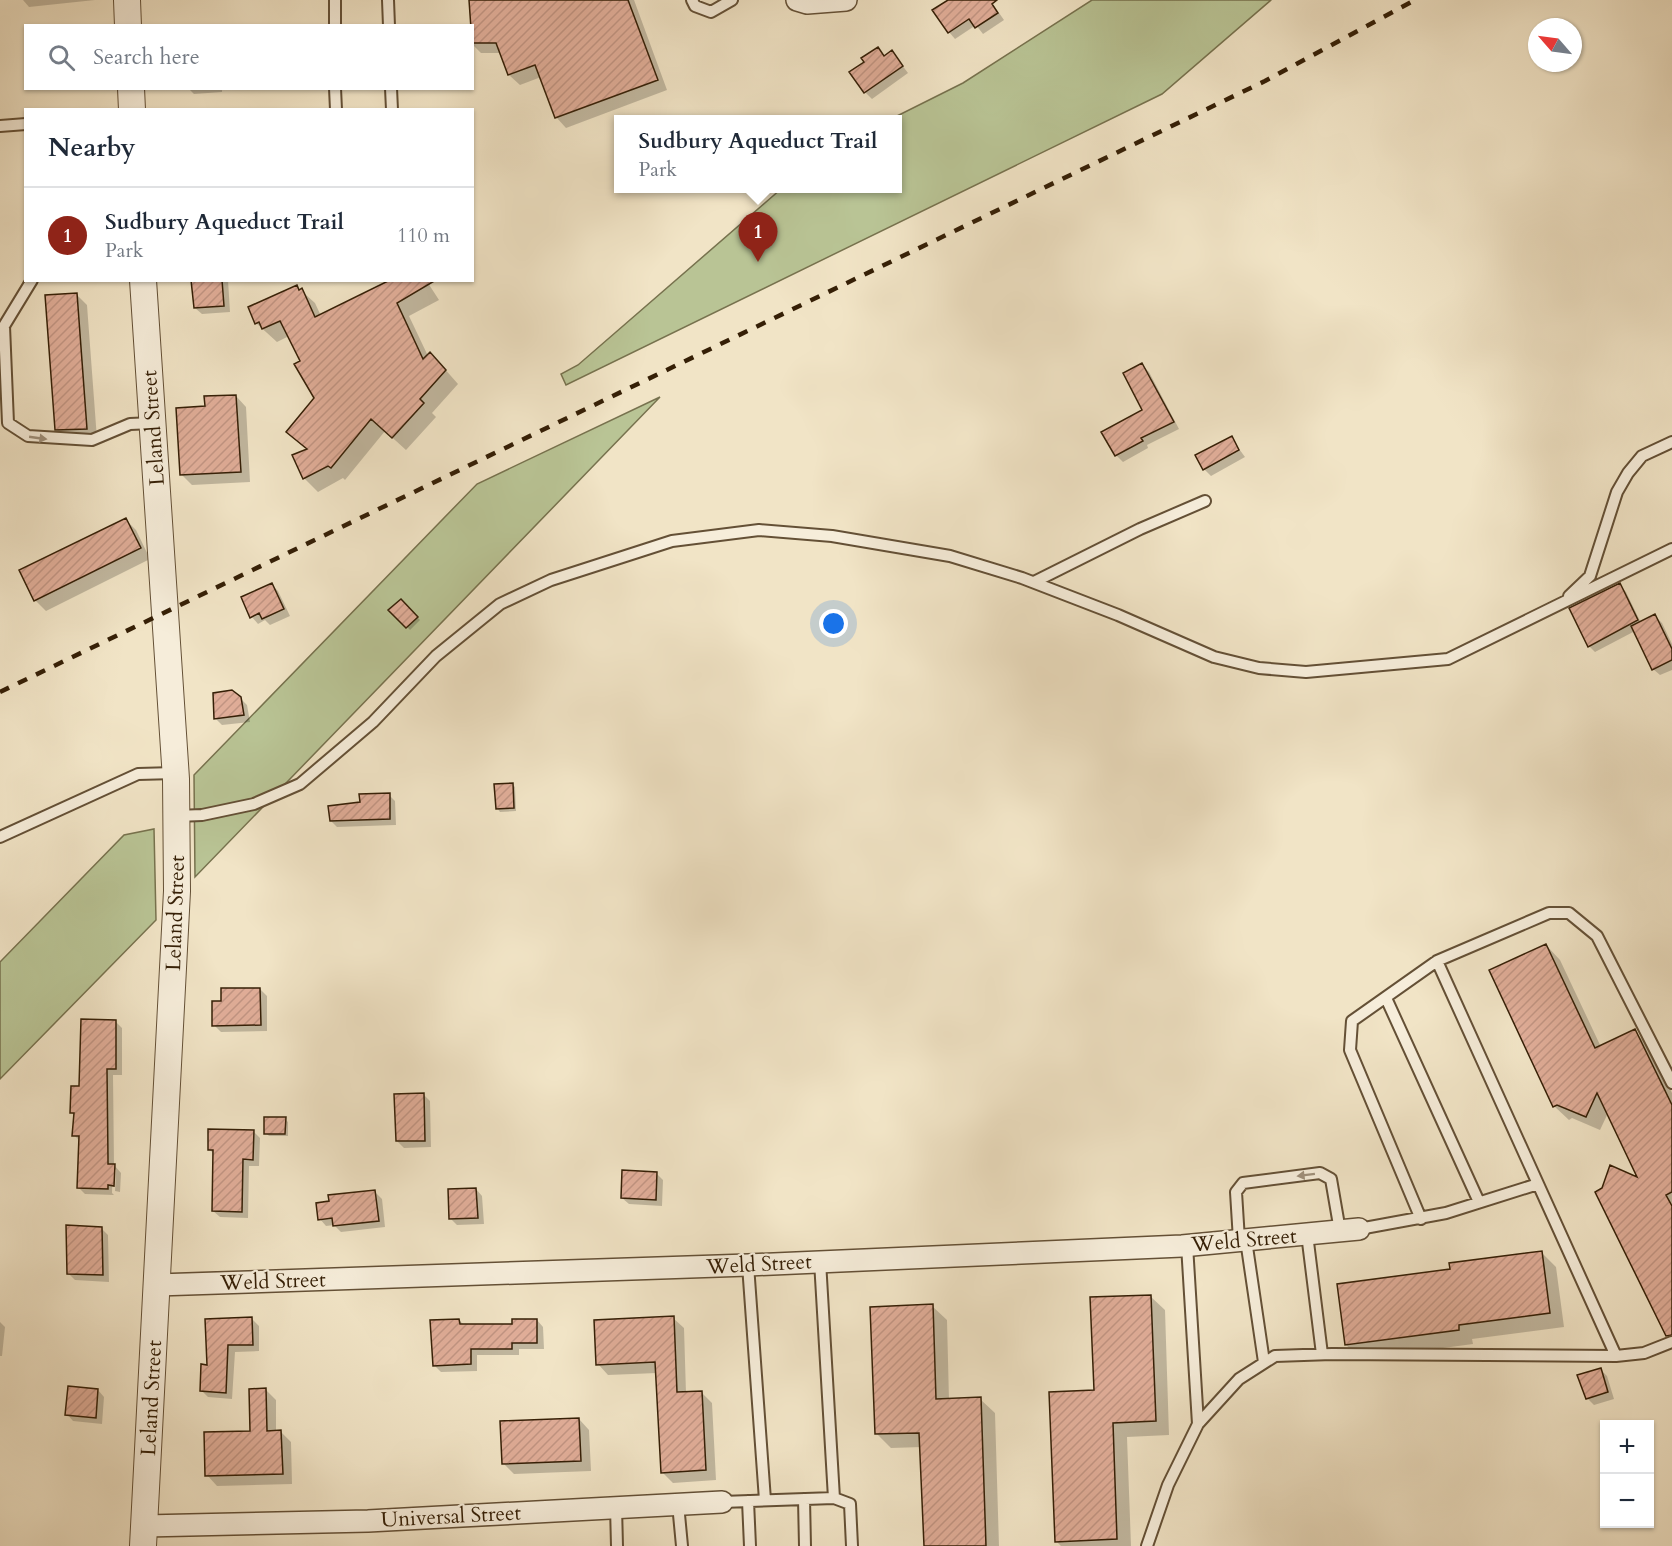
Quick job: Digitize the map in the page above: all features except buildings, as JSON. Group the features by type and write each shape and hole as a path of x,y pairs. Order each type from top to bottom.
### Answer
{"street":[{"path":"127,0 128,24"},
{"path":"797,0 807,3 846,0"},
{"path":"131,90 132,108"},
{"name":"Leland Street","path":"143,282 177,816 177,891 144,1536"},
{"name":"Weld Street","path":"158,1285 748,1265 1187,1245 1350,1230"},
{"name":"Universal Street","path":"144,1536 368,1521 722,1502"}],"lane":[{"path":"334,0 335,24"},
{"path":"388,0 389,24"},
{"path":"692,0 695,6 711,12 732,0"},
{"path":"335,90 336,108"},
{"path":"391,90 392,108"},
{"path":"0,126 24,124"},
{"path":"31,282 4,326 8,423 28,436 92,440 130,424 153,423"},
{"path":"1560,605 1590,576 1617,492 1628,472 1642,456 1672,442"},
{"path":"1034,582 1140,529 1205,501"},
{"path":"177,816 202,815 254,804 300,784 373,722 436,656 500,604 551,580 672,542 759,530 832,536 950,556 1034,582 1118,615 1214,657 1259,668 1306,672 1448,659 1672,549"},
{"path":"0,837 138,774 176,773"},
{"path":"1421,1219 1350,1050 1352,1021 1437,961 1549,913 1569,913 1597,936 1672,1083"},
{"path":"1437,961 1616,1356"},
{"path":"1386,998 1479,1202"},
{"path":"1264,1362 1242,1240 1236,1192 1243,1183 1320,1173 1331,1179 1350,1230 1421,1219 1538,1184"},
{"path":"1307,1234 1322,1354"},
{"path":"1187,1245 1198,1424"},
{"path":"820,1261 834,1498"},
{"path":"748,1265 765,1500"},
{"path":"1147,1546 1168,1485 1198,1424 1239,1379 1275,1356 1322,1354 1616,1356 1644,1353 1672,1341"},
{"path":"722,1502 834,1498 850,1504 852,1546"},
{"path":"804,1499 805,1546"},
{"path":"748,1501 750,1546"},
{"path":"678,1504 682,1546"},
{"path":"616,1507 617,1546"}],"green space":[{"path":"1092,0 1271,0 1162,94 566,385 561,374 578,365 776,193 902,193 902,115 899,115 963,83"},
{"path":"660,397 195,877 194,775 477,484"},
{"path":"154,829 156,920 0,1079 0,962 124,835"}],"railway":[{"path":"0,692 1265,81 1415,0"}],"place":[{"name":"Sudbury Aqueduct Trail","path":"758,262"}]}
